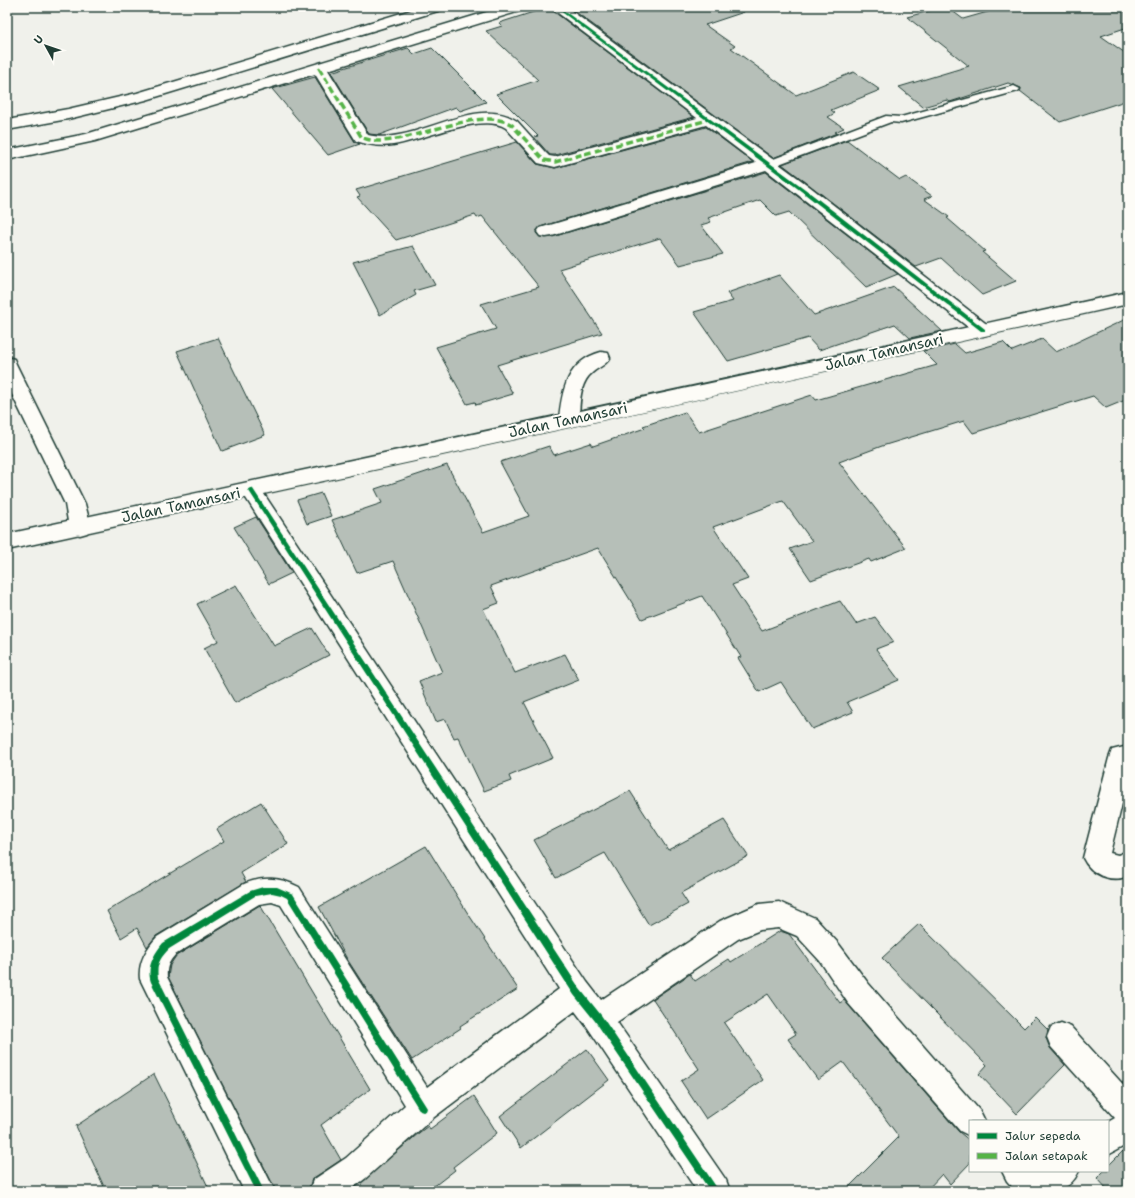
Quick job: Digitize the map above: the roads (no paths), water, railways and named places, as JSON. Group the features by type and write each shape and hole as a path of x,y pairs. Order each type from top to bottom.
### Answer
{"street":[{"path":"7,125 68,114 141,97 436,7"},
{"path":"7,155 89,138 518,7"},
{"path":"557,7 767,165 803,190 983,330"},
{"path":"319,68 362,138 368,141 398,139 479,120 499,119 511,124 544,160 555,162 708,120"},
{"path":"546,232 767,165"},
{"name":"Jalan Tamansari","path":"7,542 251,490 569,419 784,375 1128,298"},
{"path":"569,419 576,378 588,365 601,358"},
{"path":"7,364 74,504 80,526"},
{"path":"251,490 577,992 598,1018 715,1191"},
{"path":"1128,757 1121,758 1096,858 1105,866 1115,868 1128,863"},
{"path":"260,1191 154,979 152,968 155,958 166,946 253,893 270,889 279,890 290,896 422,1108"},
{"path":"598,1018 729,930 759,917 779,915 806,927 829,952 858,993 969,1120"},
{"path":"324,1191 356,1168 422,1108 577,992"},
{"path":"1061,1037 1128,1111"},
{"path":"1109,1139 1128,1126"},
{"path":"1018,1172 1035,1188 1043,1186 1063,1172"}],"lane":[{"path":"767,165 890,118 901,120 1014,89"}]}
